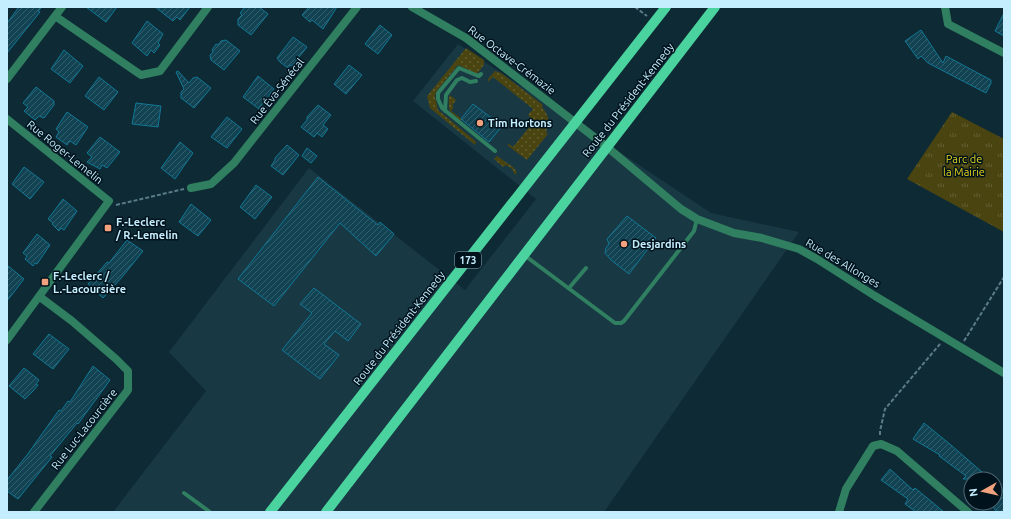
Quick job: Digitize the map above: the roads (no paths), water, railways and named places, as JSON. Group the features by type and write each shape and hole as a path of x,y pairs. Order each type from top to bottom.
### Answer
{"main road":[{"name":"Route du Président-Kennedy","path":"270,512 666,7"},
{"name":"Route du Président-Kennedy","path":"326,512 715,7"}],"street":[{"path":"7,79 62,7"},
{"path":"55,16 141,75 160,71 208,7"},
{"name":"Rue Éva-Sénécal","path":"191,188 211,184 234,163 357,7"},
{"name":"Rue Octave-Crémazie","path":"412,7 466,38 607,147"},
{"path":"945,7 948,24 1004,54"},
{"name":"Rue Roger-Lemelin","path":"7,119 110,204 40,297"},
{"name":"Rue des Allonges","path":"607,147 681,209 697,219 734,233 762,238 799,249 1004,373"},
{"path":"7,340 40,297"},
{"name":"Rue Luc-Lacourcière","path":"34,512 128,390 128,371 72,320 40,297"},
{"path":"839,512 846,489 866,457 873,446 882,444 897,451 968,512"}],"lane":[{"path":"481,74 478,76 459,68 438,93 440,104 445,111 495,151"},
{"path":"445,111 446,95 457,80 462,78 470,82 476,82"},
{"path":"524,255 615,323 621,323 694,231 697,219"},
{"path":"569,288 586,268"},
{"path":"184,493 210,512"}],"place":[{"name":"Tim Hortons","path":"480,123"},
{"name":"F.-Leclerc / R.-Lemelin","path":"108,228"},
{"name":"Desjardins","path":"624,244"},
{"name":"F.-Leclerc / L.-Lacoursière","path":"45,282"}],"park label":[{"name":"Parc de la Mairie","path":"964,165"}]}
